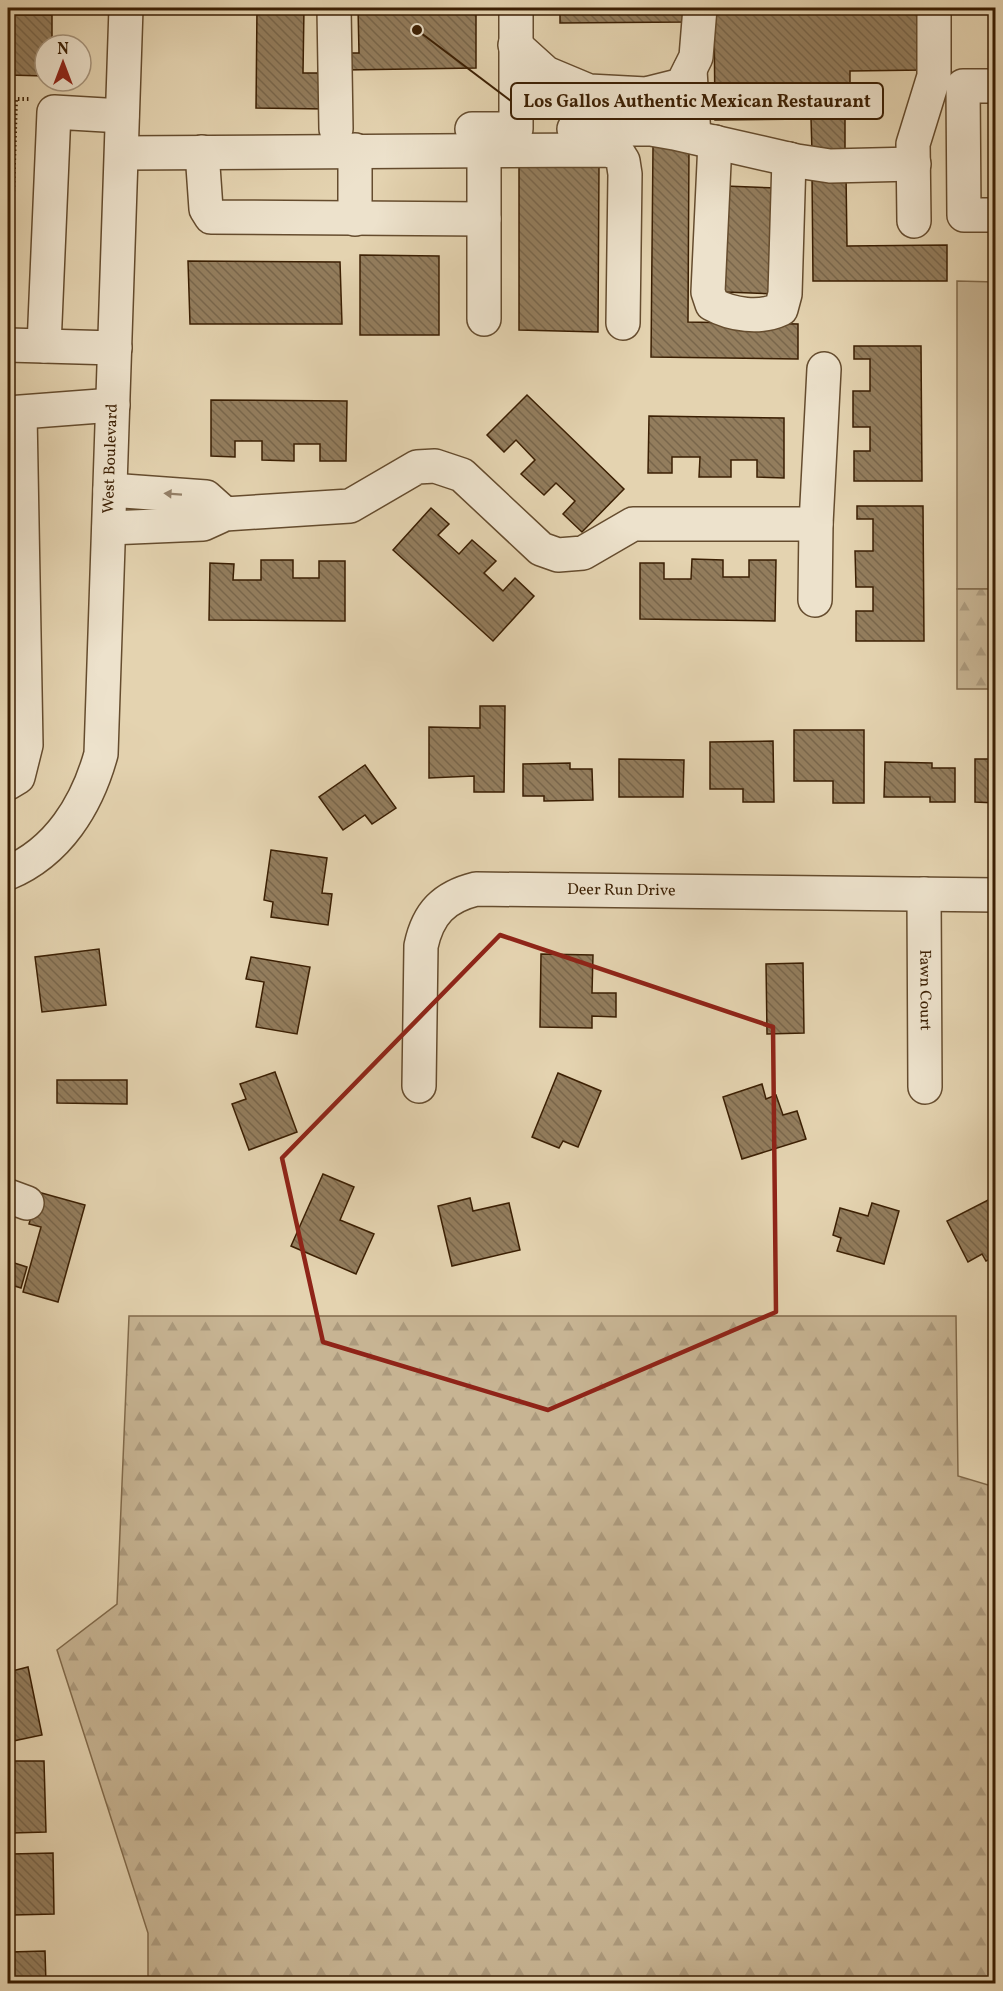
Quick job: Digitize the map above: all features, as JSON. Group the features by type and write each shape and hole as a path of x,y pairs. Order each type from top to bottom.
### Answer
{"street":[{"name":"West Boulevard","path":"8,873 45,850 58,838 82,806 95,776 103,737 126,8"},
{"path":"334,8 354,219"},
{"path":"516,8 516,129"},
{"path":"515,45 546,73 589,92 646,94 682,85 696,57 700,8"},
{"path":"914,221 913,144 934,76 934,8"},
{"path":"690,70 704,139 708,292 712,304 725,311 769,315 781,309 784,294 789,159"},
{"path":"996,86 963,86 963,215 996,215"},
{"path":"44,346 54,112 122,133 202,152 516,129 651,129 830,166 914,164"},
{"path":"122,133 345,140 484,150 608,150 618,153 623,161 625,174 623,323"},
{"path":"484,150 484,319"},
{"path":"202,152 206,209 211,217 484,219"},
{"path":"8,345 115,348"},
{"path":"816,600 816,524 824,369"},
{"path":"8,783 18,777 26,745 14,413 113,405"},
{"path":"109,528 203,524 225,514 350,506 417,467 435,466 462,475 541,549 558,555 583,553 633,524 816,524"},
{"path":"110,490 206,497 225,514"},
{"name":"Deer Run Drive","path":"419,1086 423,938 433,912 459,893 476,889 996,895"},
{"name":"Fawn Court","path":"924,894 925,1087"}],"path":[{"path":"8,305 10,304 9,259 16,99 38,100 54,112"},
{"path":"8,159 14,160"}],"highlighted area":[{"path":"500,935 773,1027 776,1312 548,1410 323,1342 282,1158"}],"green space":[{"path":"957,281 995,282 995,589 957,589"},
{"path":"957,589 995,589 995,689 957,689"},
{"path":"129,1316 956,1316 958,1476 995,1487 995,1983 148,1983 148,1933 57,1650 117,1604"}],"building":[{"path":"257,8 304,8 303,73 326,73 326,109 256,108"},
{"path":"358,8 476,8 476,68 344,70 343,53 359,53"},
{"path":"560,8 685,8 685,22 560,23"},
{"path":"714,8 924,8 924,70 850,71 850,111 845,111 845,151 812,152 811,119 715,120"},
{"path":"8,15 52,15 52,33 33,33 33,76 8,75"},
{"path":"8,101 11,101 9,155 8,155"},
{"path":"653,146 689,148 688,322 798,324 798,359 651,357"},
{"path":"519,165 599,166 598,332 519,330"},
{"path":"8,166 11,166 9,251 8,251"},
{"path":"846,173 847,246 947,245 947,281 813,281 812,174"},
{"path":"725,186 777,188 777,294 725,292"},
{"path":"360,255 439,256 439,335 360,335"},
{"path":"188,261 340,262 342,324 190,324"},
{"path":"854,346 921,346 922,481 854,481 854,451 870,451 870,427 853,427 853,391 870,391 870,359 854,359"},
{"path":"527,395 624,489 582,532 563,514 575,501 556,483 544,495 521,474 535,460 516,440 504,452 487,435"},
{"path":"211,400 347,401 346,461 320,461 320,444 294,444 294,461 262,460 262,441 235,441 235,457 211,456"},
{"path":"649,416 784,418 784,478 757,477 757,460 731,460 731,477 699,477 700,457 672,457 672,473 648,473"},
{"path":"857,506 923,506 924,641 856,641 856,611 873,611 873,587 856,587 855,551 873,551 873,519 857,519"},
{"path":"431,508 449,524 438,535 459,554 472,540 496,561 484,573 503,591 515,578 534,596 493,641 393,550"},
{"path":"692,559 723,560 723,577 749,577 749,560 776,560 775,621 640,619 640,563 664,563 664,579 691,579"},
{"path":"261,560 293,560 293,578 319,578 319,561 345,561 345,621 209,620 210,563 234,564 233,580 261,580"},
{"path":"480,706 505,706 504,792 474,792 474,776 429,778 429,727 480,728"},
{"path":"794,730 864,730 864,803 833,803 833,781 794,781"},
{"path":"773,741 774,802 743,802 743,789 710,789 710,742"},
{"path":"619,759 684,760 683,797 619,797"},
{"path":"975,759 996,759 996,803 975,802"},
{"path":"885,762 932,763 932,768 955,768 955,802 930,802 930,797 884,797"},
{"path":"570,763 570,769 592,769 593,800 544,801 544,796 523,796 523,764"},
{"path":"365,765 396,808 372,824 365,815 343,830 319,797"},
{"path":"271,850 327,858 322,893 332,894 328,925 271,917 273,902 264,900"},
{"path":"99,949 106,1005 42,1012 35,957"},
{"path":"541,954 593,955 592,993 616,993 616,1017 592,1016 592,1028 540,1027"},
{"path":"251,957 310,967 297,1034 256,1027 264,982 246,979"},
{"path":"803,963 804,1033 767,1034 766,964"},
{"path":"8,970 12,1026 8,1026"},
{"path":"275,1072 297,1132 249,1150 232,1104 246,1099 240,1084"},
{"path":"558,1073 601,1091 578,1147 563,1141 559,1148 532,1137"},
{"path":"57,1080 127,1080 127,1104 57,1103"},
{"path":"762,1084 766,1099 776,1095 783,1115 797,1111 806,1139 742,1159 723,1097"},
{"path":"323,1174 354,1187 340,1220 374,1234 356,1274 291,1246"},
{"path":"38,1192 85,1205 58,1302 23,1292 41,1227 29,1224"},
{"path":"996,1196 996,1256 986,1261 982,1254 968,1262 947,1221"},
{"path":"470,1198 473,1211 509,1203 520,1250 452,1266 438,1206"},
{"path":"872,1203 899,1211 884,1264 837,1251 841,1238 833,1235 840,1208 868,1216"},
{"path":"8,1261 27,1267 21,1288 8,1284"},
{"path":"28,1667 42,1735 13,1741 8,1715 8,1672"},
{"path":"11,1761 44,1761 46,1832 12,1833"},
{"path":"53,1853 54,1914 13,1915 12,1854"},
{"path":"45,1951 46,1984 10,1984 10,1952"}],"place":[{"name":"Los Gallos Authentic Mexican Restaurant","path":"417,30"}]}
